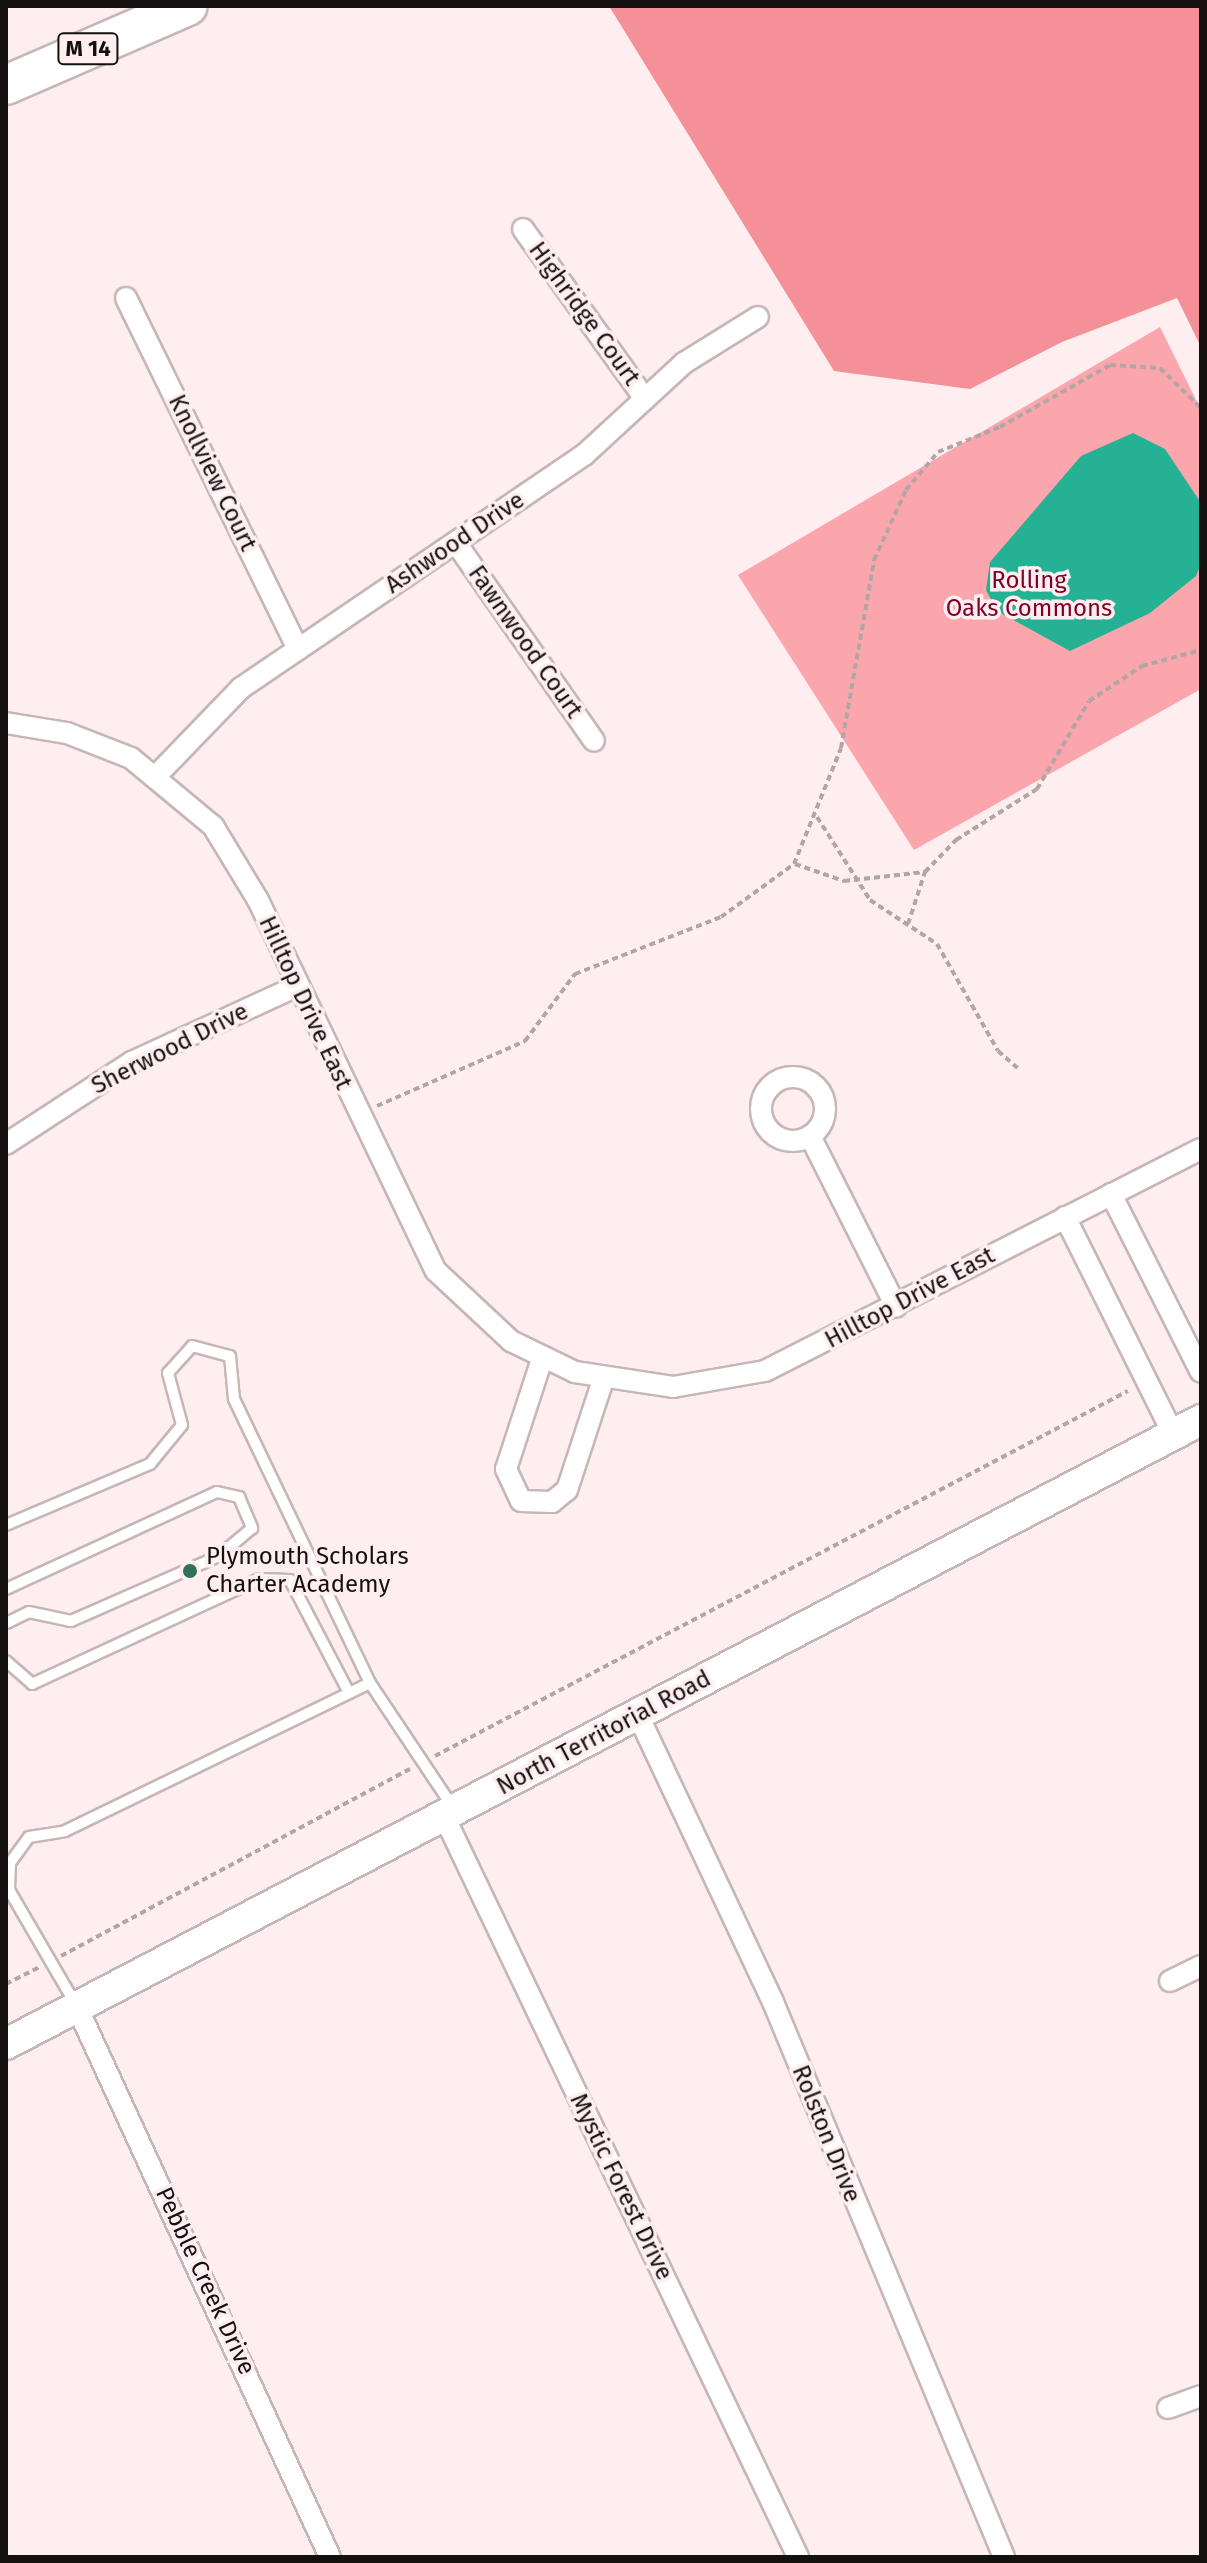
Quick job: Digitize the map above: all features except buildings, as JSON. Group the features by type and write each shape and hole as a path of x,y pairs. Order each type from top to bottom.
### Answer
{"highway":[{"name":"M 14","path":"6,85 184,8"}],"main road":[{"name":"North Territorial Road","path":"6,2044 1201,1420"}],"street":[{"name":"Highridge Court","path":"523,229 645,399"},
{"name":"Knollview Court","path":"126,298 298,649"},
{"name":"Ashwood Drive","path":"157,775 217,708 298,649 584,455 703,348 758,317"},
{"name":"Fawnwood Court","path":"456,543 594,741"},
{"name":"Hilltop Drive East","path":"6,723 100,743 157,775 227,845 436,1271 482,1319 542,1359 603,1380 673,1387 741,1379 896,1306 1201,1149"},
{"name":"Sherwood Drive","path":"6,1144 132,1062 297,986"},
{"path":"810,1136 896,1306"},
{"path":"1111,1194 1201,1372"},
{"path":"1065,1217 1173,1434"},
{"path":"542,1359 506,1469 509,1487 535,1506 567,1490 603,1380"},
{"name":"Rolston Drive","path":"638,1715 773,2002 1004,2557"},
{"name":"Mystic Forest Drive","path":"450,1813 798,2557"},
{"path":"1170,1981 1201,1966"},
{"name":"Pebble Creek Drive","path":"77,2007 330,2557"},
{"path":"1168,2408 1201,2396"}],"lane":[{"path":"6,1525 150,1464 182,1425 168,1373 192,1346 230,1356 234,1399 370,1683 423,1762 450,1813"},
{"path":"6,1589 217,1492 239,1497 252,1528 219,1556 71,1621 29,1612 6,1623"},
{"path":"6,1661 32,1684 259,1579 290,1580 349,1693"},
{"path":"77,2007 9,1890 10,1863 29,1837 65,1831 370,1683"}],"path":[{"path":"357,1113 525,1041 575,974 721,917 794,864 817,817 841,748 874,560 923,466 1110,365 1160,368 1201,408"},
{"path":"908,924 925,872 956,840 1037,789 1073,722 1111,681 1167,656 1201,650"},
{"path":"817,817 870,900 937,944 998,1051 1021,1071"},
{"path":"794,864 858,882 925,872"},
{"path":"6,1984 1147,1381"}],"green space":[{"name":"Rolling Oaks Commons","path":"1160,327 1201,410 1201,689 914,850 738,575"}],"shaded area":[{"path":"609,6 1201,6 1201,347 1177,298 1062,342 970,389 834,371"},
{"path":"1133,433 1165,449 1199,500 1201,564 1196,576 1150,613 1070,651 997,611 986,590 990,562 1081,456"}],"place":[{"name":"Plymouth Scholars Charter Academy","path":"190,1571"}]}
